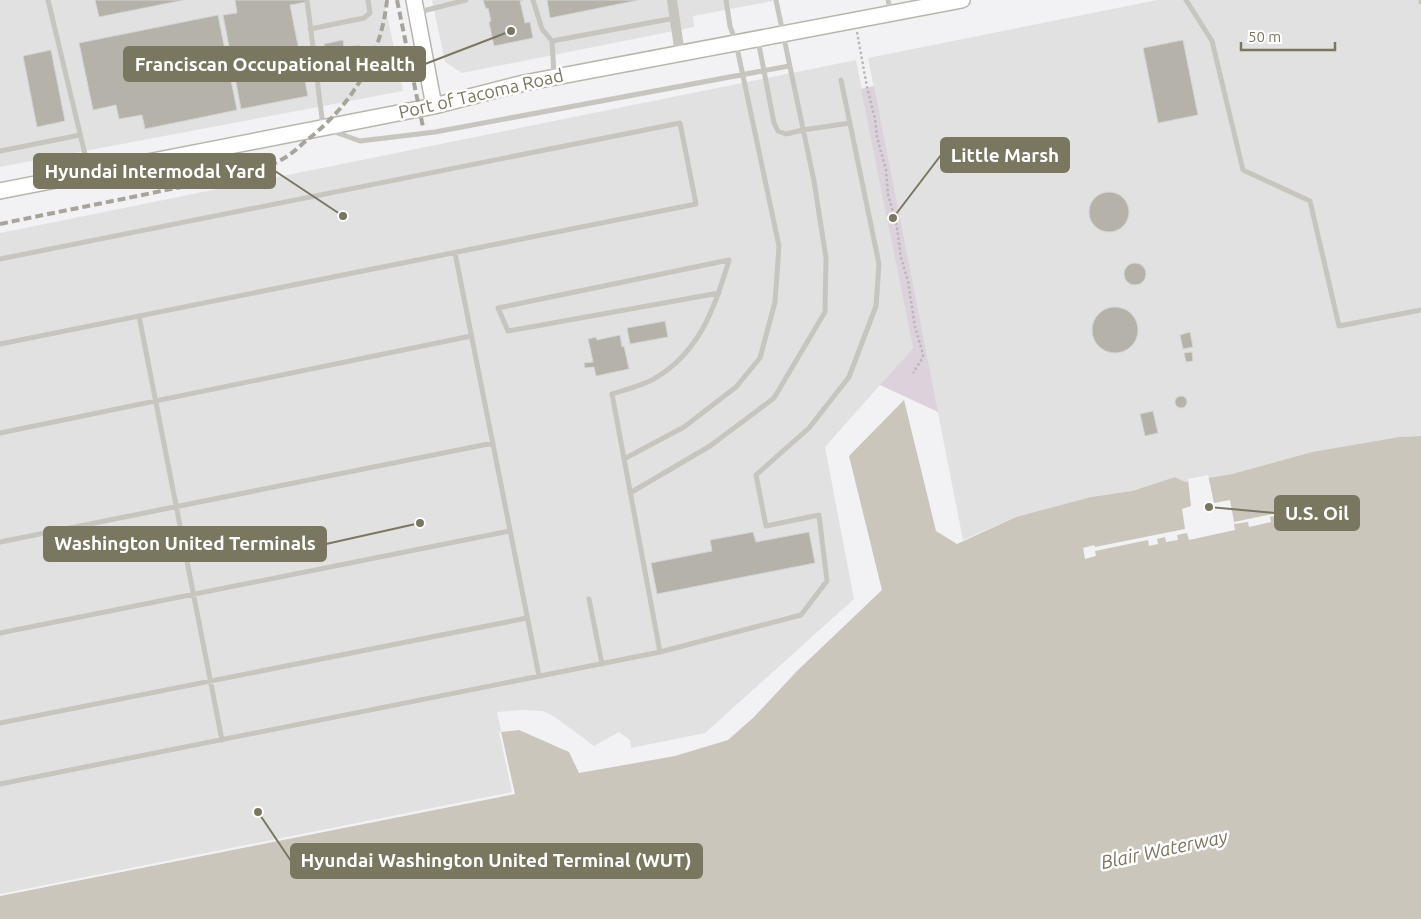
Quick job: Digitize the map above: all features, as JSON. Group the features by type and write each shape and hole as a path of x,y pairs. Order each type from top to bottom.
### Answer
{"main road":[{"name":"Port of Tacoma Road","path":"0,192 434,106 524,83 758,40 854,20 890,7 962,0"},
{"path":"415,6 434,106"}],"street":[{"path":"672,0 680,54"}],"lane":[{"path":"48,0 90,174"},
{"path":"307,0 324,127 360,141 426,133 789,66"},
{"path":"310,29 364,18 370,13 368,0"},
{"path":"415,6 466,0"},
{"path":"533,0 542,29 552,41 554,78"},
{"path":"624,459 684,427 736,387 760,358 775,302 779,246 736,43 730,26 726,0"},
{"path":"630,493 710,446 774,398 825,312 826,258 814,181 776,0"},
{"path":"1186,0 1212,41 1243,170 1310,201 1340,326 1421,310"},
{"path":"552,41 674,18"},
{"path":"758,40 774,123 778,131 786,134 850,123"},
{"path":"0,784 660,652 801,615 828,581 819,515 766,526 756,475 809,428 849,377 876,306 879,264 841,80"},
{"path":"0,259 680,123 696,204 0,344"},
{"path":"0,151 80,135"},
{"path":"455,252 539,676"},
{"path":"660,652 612,394 652,380 682,358 705,328 719,293 729,260 498,308 508,332 719,293"},
{"path":"139,316 222,740"},
{"path":"0,433 471,336"},
{"path":"0,542 493,443"},
{"path":"0,633 510,531"},
{"path":"589,599 602,664"},
{"path":"0,723 527,618"}],"path":[{"path":"854,20 886,170 888,194 897,228 901,258 908,281 915,327 923,354 913,373"}],"shaded area":[{"path":"0,0 384,0 403,91 0,167"},
{"path":"432,0 778,0 693,16 694,27 462,73 445,62"},
{"path":"1157,0 1421,0 1421,436 1399,437 1312,452 1232,474 1185,482 1175,477 1132,491 1091,497 1016,517 963,540 868,58"},
{"path":"856,60 913,348 825,447 854,599 705,733 631,748 630,740 619,732 594,746 555,717 543,711 497,712 515,794 0,896 0,233"},
{"path":"874,86 938,412 880,385 913,348 861,89"}],"water":[{"name":"Blair Waterway","path":"904,400 936,531 957,544 1016,517 1091,497 1132,491 1175,477 1185,482 1232,474 1312,452 1399,437 1421,436 1421,919 0,919 0,896 514,794 501,732 519,730 569,752 579,773 675,756 728,740 754,717 797,671 882,590 849,456"}],"pier":[{"path":"1208,475 1214,503 1230,500 1234,522 1310,506 1310,503 1322,501 1324,512 1313,514 1311,508 1270,517 1271,522 1249,527 1248,522 1234,524 1235,530 1189,540 1187,533 1177,535 1178,540 1166,542 1165,537 1157,539 1158,544 1149,546 1148,540 1095,551 1096,556 1085,559 1083,548 1185,529 1182,509 1191,506 1188,479"},
{"path":"499,732 501,732 515,794 0,896 0,894 512,792"}],"building":[{"path":"95,0 184,0 99,17"},
{"path":"235,0 306,0 306,2 290,5 308,96 241,109 223,15 237,13"},
{"path":"483,0 523,0 520,1 525,23 530,22 533,38 494,46 488,8 486,9"},
{"path":"547,0 639,0 550,18"},
{"path":"218,15 237,110 145,129 142,115 119,119 116,105 93,110 79,43"},
{"path":"343,40 344,48 359,45 362,64 329,70 324,44"},
{"path":"1183,40 1198,115 1158,123 1143,48"},
{"path":"51,50 65,121 37,127 23,56"},
{"path":"1113,192 1120,195 1126,201 1129,212 1128,220 1120,229 1113,232 1105,232 1098,229 1090,220 1089,208 1092,201 1101,193"},
{"path":"1135,263 1145,270 1146,274 1139,284 1135,285 1125,278 1124,274 1131,264"},
{"path":"1111,307 1119,307 1128,311 1134,317 1138,330 1134,343 1128,349 1119,353 1111,353 1102,349 1096,343 1092,334 1092,326 1096,317 1102,311"},
{"path":"665,321 668,337 630,344 627,328"},
{"path":"1190,332 1193,347 1183,349 1180,335"},
{"path":"620,335 629,369 596,376 594,367 585,368 584,363 593,362 588,339 596,337 597,340"},
{"path":"1192,352 1193,361 1186,362 1184,353"},
{"path":"1179,396 1183,396 1187,402 1183,408 1179,408 1175,404 1175,400"},
{"path":"1153,411 1158,433 1145,436 1140,414"},
{"path":"753,532 756,542 809,532 815,563 657,594 651,563 712,551 710,540"}],"railway":[{"path":"0,224 230,178 260,169 286,157 338,111 362,78 378,41 384,21 387,0"},
{"path":"397,0 423,127"}],"place":[{"name":"Franciscan Occupational Health","path":"511,31"},
{"name":"Hyundai Intermodal Yard","path":"343,216"},
{"name":"Little Marsh","path":"893,218"},
{"name":"U.S. Oil","path":"1209,507"},
{"name":"Washington United Terminals","path":"420,523"},
{"name":"Hyundai Washington United Terminal (WUT)","path":"258,812"}]}
